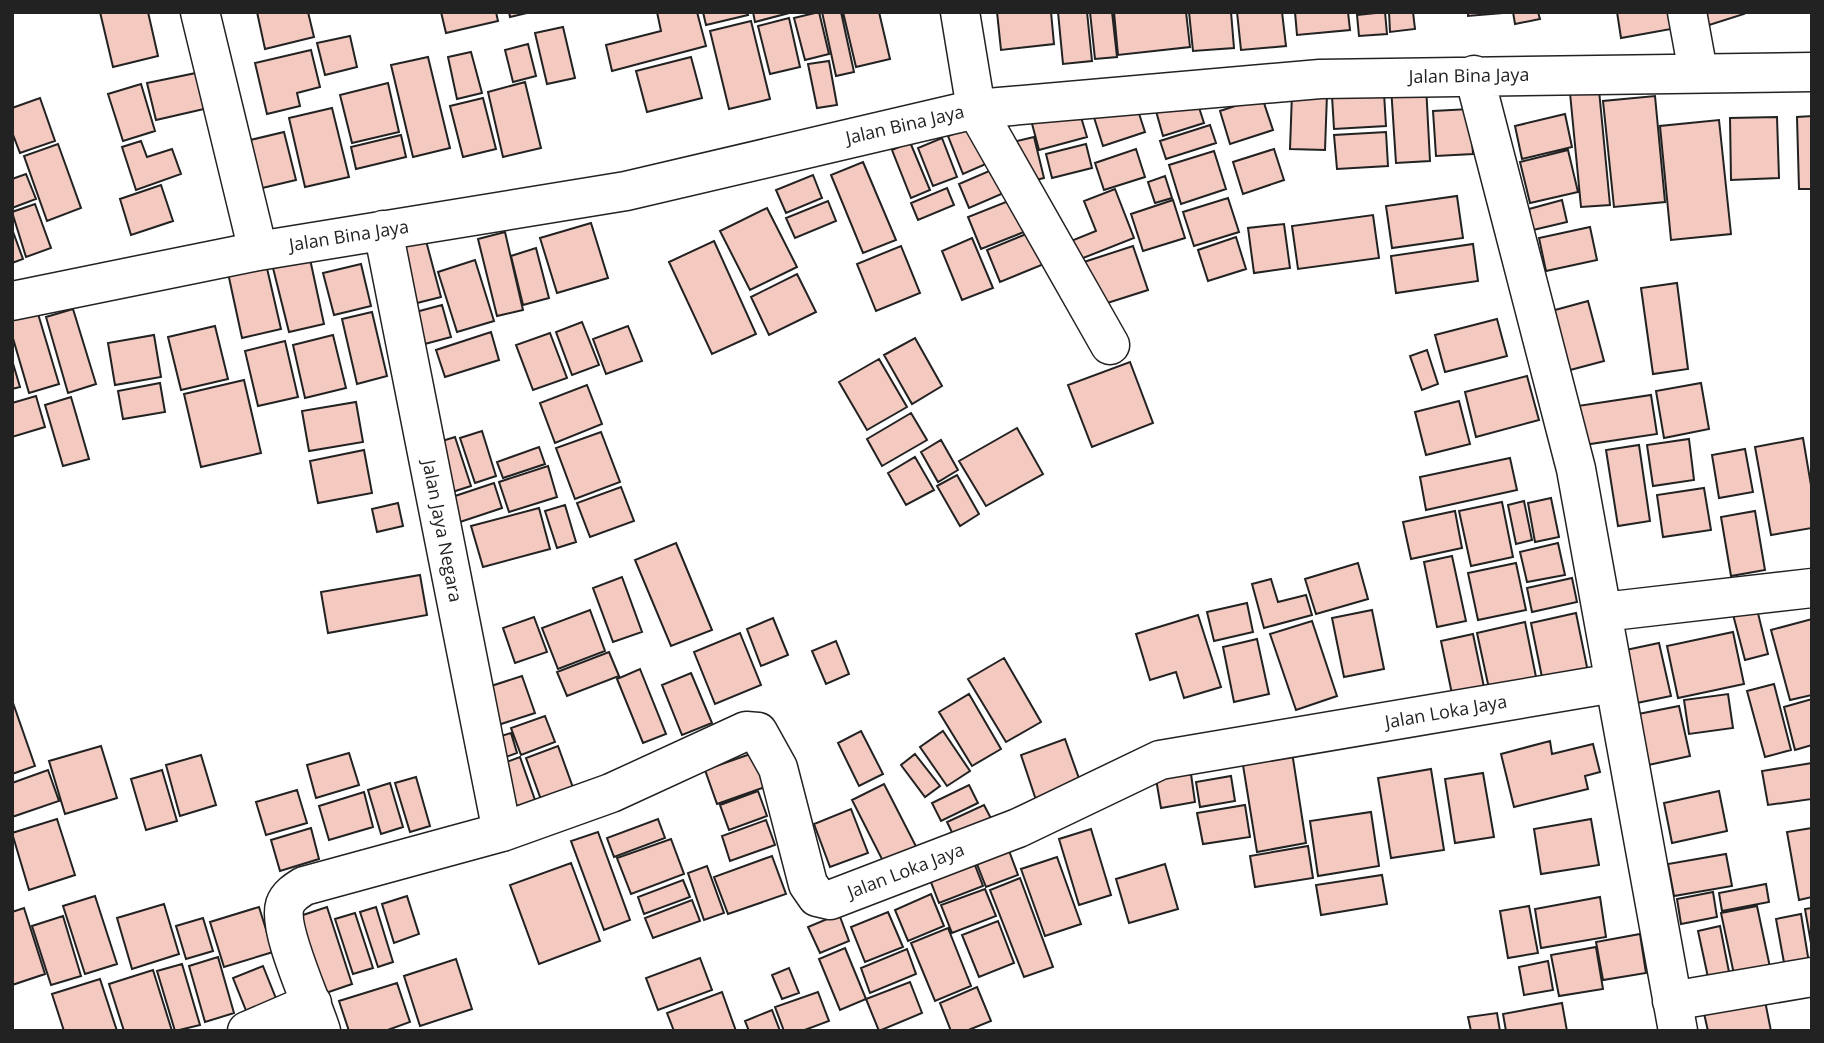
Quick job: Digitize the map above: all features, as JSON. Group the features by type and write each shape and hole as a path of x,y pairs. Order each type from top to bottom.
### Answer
{"street":[{"path":"200,12 258,251"},
{"path":"960,12 976,109 1110,345"},
{"path":"1687,12 1698,72"},
{"name":"Jalan Bina Jaya","path":"12,301 258,251 626,191 976,109 1320,79 1812,72"},
{"path":"1474,75 1576,469 1675,1016 1812,977"},
{"name":"Jalan Jaya Negara","path":"383,230 502,832"},
{"path":"1603,612 1812,588"},
{"name":"Jalan Loka Jaya","path":"317,1017 285,932 285,904 295,891 304,886 502,832 611,793 746,731 758,732 778,768 808,884 817,897 830,900 1018,828 1160,760 1614,683"},
{"path":"247,1031 317,1017"}],"building":[{"path":"100,12 148,12 158,56 113,67"},
{"path":"257,12 308,12 314,37 265,49"},
{"path":"441,12 496,12 498,21 446,33"},
{"path":"509,12 531,12 510,17"},
{"path":"657,12 697,12 706,46 612,71 606,45 661,31"},
{"path":"703,12 747,12 748,15 706,25"},
{"path":"753,12 793,12 755,22"},
{"path":"819,12 829,54 805,60 794,18"},
{"path":"822,12 841,12 854,72 836,76"},
{"path":"843,12 879,12 890,59 856,67"},
{"path":"997,12 1051,12 1054,44 1001,50"},
{"path":"1058,12 1087,12 1092,61 1063,64"},
{"path":"1090,12 1112,12 1117,57 1095,59"},
{"path":"1114,12 1186,12 1190,47 1118,55"},
{"path":"1189,12 1231,12 1234,48 1193,51"},
{"path":"1237,12 1282,12 1286,46 1241,50"},
{"path":"1295,12 1348,12 1350,30 1297,35"},
{"path":"1385,12 1387,34 1359,36 1357,15"},
{"path":"1389,12 1413,12 1415,29 1390,32"},
{"path":"1468,12 1502,12 1502,13 1468,16"},
{"path":"1513,12 1538,12 1540,19 1515,24"},
{"path":"1617,12 1669,12 1671,29 1621,38"},
{"path":"1701,12 1743,12 1744,14 1706,26"},
{"path":"789,18 800,67 770,74 758,26"},
{"path":"751,21 770,99 729,109 710,31"},
{"path":"563,27 575,78 547,84 535,33"},
{"path":"350,36 357,67 325,75 317,43"},
{"path":"528,44 536,76 513,82 505,50"},
{"path":"311,50 320,87 297,93 300,106 267,114 255,63"},
{"path":"471,52 482,93 457,99 448,57"},
{"path":"428,57 450,148 413,157 391,65"},
{"path":"691,57 702,98 647,112 636,71"},
{"path":"829,61 837,105 817,108 808,64"},
{"path":"196,73 204,109 156,120 147,83"},
{"path":"525,82 541,148 503,157 488,92"},
{"path":"388,83 399,132 352,143 340,95"},
{"path":"141,84 155,131 123,141 108,94"},
{"path":"1426,85 1430,161 1396,163 1391,87"},
{"path":"1599,90 1610,205 1581,207 1570,93"},
{"path":"1194,92 1204,123 1163,136 1154,104"},
{"path":"1292,93 1327,94 1325,150 1290,149"},
{"path":"1384,93 1386,126 1334,129 1332,96"},
{"path":"1655,96 1665,202 1614,207 1603,101"},
{"path":"1262,97 1273,130 1230,144 1220,111"},
{"path":"40,98 55,141 20,153 12,132 12,108"},
{"path":"483,98 496,149 463,157 450,106"},
{"path":"1134,98 1145,132 1103,146 1092,111"},
{"path":"1078,107 1087,137 1039,150 1031,120"},
{"path":"332,108 349,177 305,187 289,118"},
{"path":"1470,109 1473,154 1436,156 1433,111"},
{"path":"1565,114 1572,147 1522,159 1515,126"},
{"path":"1812,116 1812,189 1799,189 1797,117"},
{"path":"1777,117 1779,178 1731,180 1730,118"},
{"path":"1719,120 1731,234 1671,240 1660,126"},
{"path":"980,123 995,160 963,174 948,136"},
{"path":"1210,125 1216,143 1166,159 1160,141"},
{"path":"284,132 296,180 258,189 246,141"},
{"path":"1386,132 1388,166 1337,169 1334,135"},
{"path":"401,135 406,157 356,169 351,147"},
{"path":"1034,137 1044,178 1024,183 1013,142"},
{"path":"942,138 957,177 933,186 918,148"},
{"path":"141,141 147,157 172,149 181,174 136,190 122,147"},
{"path":"910,142 930,190 911,198 892,150"},
{"path":"58,144 81,208 47,221 24,156"},
{"path":"1086,144 1092,168 1052,178 1046,154"},
{"path":"1136,149 1145,177 1104,190 1095,163"},
{"path":"1274,149 1284,180 1243,194 1233,162"},
{"path":"1568,150 1578,192 1530,203 1520,162"},
{"path":"1214,151 1226,189 1181,204 1169,165"},
{"path":"863,162 896,240 863,253 831,175"},
{"path":"1003,165 1013,189 969,208 959,184"},
{"path":"26,174 36,199 12,208 12,179"},
{"path":"813,175 822,198 786,213 776,190"},
{"path":"1165,176 1172,198 1155,203 1148,182"},
{"path":"161,185 173,221 131,235 120,199"},
{"path":"947,188 954,205 918,220 911,203"},
{"path":"1115,189 1134,238 1078,260 1071,241 1096,231 1084,201"},
{"path":"1457,196 1463,238 1392,248 1386,206"},
{"path":"1016,198 1029,230 981,249 968,217"},
{"path":"1228,198 1239,232 1194,246 1183,212"},
{"path":"1173,200 1185,238 1143,251 1131,214"},
{"path":"1562,200 1567,222 1533,230 1529,209"},
{"path":"828,201 836,221 795,238 786,218"},
{"path":"35,204 51,248 26,257 12,212"},
{"path":"767,208 797,267 750,290 720,231"},
{"path":"1373,215 1379,258 1298,269 1292,226"},
{"path":"591,223 608,278 557,293 540,238"},
{"path":"1284,224 1290,268 1254,273 1248,228"},
{"path":"1590,227 1597,260 1546,271 1539,238"},
{"path":"12,229 23,259 12,263"},
{"path":"505,232 523,310 497,316 478,239"},
{"path":"1031,232 1044,264 1000,282 987,250"},
{"path":"425,237 441,297 409,305 394,246"},
{"path":"1236,237 1246,269 1208,281 1198,250"},
{"path":"972,238 993,288 962,300 942,251"},
{"path":"714,241 756,334 712,354 669,262"},
{"path":"1473,244 1478,281 1396,293 1391,256"},
{"path":"901,246 920,293 876,311 857,264"},
{"path":"1133,246 1148,290 1098,306 1084,262"},
{"path":"536,248 549,298 523,305 511,256"},
{"path":"310,259 324,324 289,332 273,268"},
{"path":"475,260 494,321 457,332 438,272"},
{"path":"266,264 281,329 242,338 228,273"},
{"path":"361,264 371,306 334,315 323,273"},
{"path":"797,274 816,312 769,335 751,297"},
{"path":"1677,283 1688,369 1653,374 1641,288"},
{"path":"1588,301 1604,361 1559,373 1544,313"},
{"path":"442,305 451,337 421,345 412,313"},
{"path":"36,307 59,384 29,393 12,335 12,314"},
{"path":"73,309 96,384 68,393 46,317"},
{"path":"372,312 387,376 357,384 342,319"},
{"path":"1497,319 1507,356 1445,372 1435,335"},
{"path":"582,322 599,365 572,375 556,332"},
{"path":"215,326 228,379 181,390 168,337"},
{"path":"628,326 642,361 606,374 593,339"},
{"path":"491,332 499,360 445,377 436,350"},
{"path":"550,333 567,378 533,390 516,345"},
{"path":"154,335 161,377 115,385 108,343"},
{"path":"333,335 346,388 305,398 293,345"},
{"path":"915,338 942,386 912,404 884,355"},
{"path":"285,341 298,397 258,406 245,351"},
{"path":"1427,350 1438,384 1422,390 1410,356"},
{"path":"879,359 907,407 867,430 839,382"},
{"path":"12,360 20,387 12,389"},
{"path":"1130,362 1153,423 1092,447 1068,385"},
{"path":"1527,376 1539,420 1476,437 1465,392"},
{"path":"244,380 261,453 201,467 184,394"},
{"path":"160,383 165,412 123,419 118,391"},
{"path":"1701,383 1709,429 1664,438 1656,391"},
{"path":"587,385 602,424 555,443 540,403"},
{"path":"1651,395 1657,434 1577,446 1571,407"},
{"path":"36,396 45,427 12,437 12,403"},
{"path":"71,397 89,459 63,466 45,405"},
{"path":"1459,401 1470,444 1426,455 1415,412"},
{"path":"356,402 363,442 309,451 302,411"},
{"path":"911,413 927,440 882,466 867,439"},
{"path":"1017,428 1043,474 986,506 959,461"},
{"path":"482,431 496,476 475,483 460,438"},
{"path":"601,432 620,482 575,499 556,448"},
{"path":"455,437 471,486 446,494 429,445"},
{"path":"1803,438 1812,491 1812,528 1771,535 1755,447"},
{"path":"1689,439 1694,480 1653,486 1647,445"},
{"path":"941,440 958,470 938,482 921,452"},
{"path":"1639,445 1650,521 1618,526 1606,450"},
{"path":"539,447 545,464 503,478 497,462"},
{"path":"1745,449 1753,492 1719,498 1712,455"},
{"path":"364,450 372,493 318,503 310,461"},
{"path":"915,457 934,490 906,505 888,473"},
{"path":"1510,458 1517,490 1426,510 1420,477"},
{"path":"548,466 557,497 509,512 499,482"},
{"path":"957,475 979,514 960,526 937,486"},
{"path":"494,483 502,508 454,524 446,499"},
{"path":"621,487 634,521 590,537 577,503"},
{"path":"1704,488 1711,530 1663,537 1657,495"},
{"path":"1551,498 1559,537 1535,542 1528,503"},
{"path":"1524,501 1532,540 1516,544 1508,505"},
{"path":"1502,502 1513,557 1471,566 1459,511"},
{"path":"398,503 403,526 377,532 372,509"},
{"path":"565,505 576,542 557,548 545,511"},
{"path":"539,508 550,549 483,567 471,526"},
{"path":"1455,511 1462,548 1411,559 1403,522"},
{"path":"1755,511 1765,570 1731,576 1721,517"},
{"path":"676,543 712,630 671,646 635,560"},
{"path":"1558,543 1565,575 1527,582 1520,552"},
{"path":"1452,556 1466,621 1437,627 1424,562"},
{"path":"1358,563 1368,599 1316,614 1305,579"},
{"path":"1516,563 1526,610 1478,620 1468,573"},
{"path":"420,575 427,615 328,633 321,592"},
{"path":"622,577 642,632 613,642 593,588"},
{"path":"1572,578 1577,602 1532,612 1527,588"},
{"path":"1271,579 1278,602 1306,595 1312,615 1264,628 1252,584"},
{"path":"1755,601 1768,654 1745,660 1731,607"},
{"path":"1247,603 1253,632 1214,641 1207,612"},
{"path":"590,610 605,651 558,669 542,628"},
{"path":"1372,610 1384,669 1344,677 1332,618"},
{"path":"1576,613 1589,677 1544,687 1531,623"},
{"path":"1198,615 1221,687 1184,698 1176,672 1150,680 1136,634"},
{"path":"534,617 547,652 515,663 503,628"},
{"path":"773,618 788,655 761,666 747,629"},
{"path":"1812,619 1812,695 1790,700 1771,630"},
{"path":"1312,621 1337,696 1296,710 1270,634"},
{"path":"1525,622 1538,687 1491,698 1477,633"},
{"path":"1733,632 1744,684 1678,698 1667,646"},
{"path":"740,633 761,685 715,704 694,652"},
{"path":"1473,634 1484,687 1452,694 1441,641"},
{"path":"1257,639 1269,694 1234,702 1223,647"},
{"path":"836,641 849,674 826,684 812,651"},
{"path":"1659,643 1671,696 1632,704 1621,651"},
{"path":"609,652 619,676 567,696 557,672"},
{"path":"1004,658 1041,722 1006,742 968,679"},
{"path":"640,669 666,734 643,743 617,679"},
{"path":"691,673 712,723 682,735 662,685"},
{"path":"522,676 535,713 498,725 485,688"},
{"path":"1774,684 1791,750 1765,757 1747,691"},
{"path":"969,694 1001,749 972,766 939,712"},
{"path":"1728,694 1733,728 1689,734 1684,700"},
{"path":"1812,699 1812,745 1795,750 1784,707"},
{"path":"12,700 35,766 12,774"},
{"path":"1679,706 1690,756 1639,767 1628,716"},
{"path":"545,716 555,742 521,755 511,728"},
{"path":"861,731 883,774 859,786 838,743"},
{"path":"943,731 970,771 947,786 920,747"},
{"path":"511,733 517,753 495,761 489,740"},
{"path":"1065,739 1081,784 1036,800 1021,755"},
{"path":"1550,741 1552,754 1593,744 1600,772 1585,776 1588,789 1514,807 1501,754"},
{"path":"101,746 117,798 65,814 49,761"},
{"path":"558,746 576,796 544,808 526,758"},
{"path":"1292,752 1306,843 1257,852 1242,759"},
{"path":"349,753 359,785 316,798 307,765"},
{"path":"753,753 765,787 717,804 705,770"},
{"path":"915,754 940,786 925,797 901,765"},
{"path":"201,755 216,805 180,816 166,765"},
{"path":"520,757 535,800 512,808 496,766"},
{"path":"1812,763 1812,799 1768,805 1762,771"},
{"path":"1431,769 1444,850 1391,858 1378,778"},
{"path":"48,770 59,801 12,817 12,783"},
{"path":"162,770 177,821 146,830 131,779"},
{"path":"1483,773 1494,837 1455,843 1445,779"},
{"path":"1191,774 1195,802 1161,808 1156,779"},
{"path":"1231,776 1235,801 1200,807 1196,782"},
{"path":"416,777 430,826 410,832 395,783"},
{"path":"390,783 403,827 381,834 368,790"},
{"path":"884,784 922,858 890,875 852,800"},
{"path":"969,785 978,803 941,821 932,803"},
{"path":"297,790 307,823 266,835 256,802"},
{"path":"758,791 767,816 729,830 720,805"},
{"path":"1719,791 1727,831 1672,843 1664,803"},
{"path":"364,792 373,827 329,840 319,806"},
{"path":"984,805 996,828 959,847 947,822"},
{"path":"1245,805 1250,837 1203,844 1197,813"},
{"path":"851,809 868,853 830,867 814,824"},
{"path":"1371,812 1379,866 1318,876 1310,821"},
{"path":"57,819 75,875 29,890 12,833"},
{"path":"658,819 665,838 614,857 607,838"},
{"path":"1591,819 1599,865 1541,874 1534,829"},
{"path":"766,820 775,845 730,861 722,836"},
{"path":"311,828 319,859 280,871 271,840"},
{"path":"1812,828 1812,897 1799,900 1787,832"},
{"path":"1091,829 1111,895 1079,905 1059,839"},
{"path":"598,832 630,920 604,930 571,841"},
{"path":"671,839 684,874 631,894 617,858"},
{"path":"1308,846 1313,878 1255,887 1250,856"},
{"path":"1008,848 1018,875 986,887 975,859"},
{"path":"1726,854 1732,886 1674,896 1668,864"},
{"path":"772,856 786,894 728,914 714,877"},
{"path":"1057,857 1081,924 1045,936 1021,869"},
{"path":"973,860 983,886 939,903 929,877"},
{"path":"571,863 600,941 539,964 510,885"},
{"path":"1165,864 1178,909 1129,923 1116,879"},
{"path":"707,866 724,913 704,920 688,873"},
{"path":"1382,875 1387,904 1321,915 1316,885"},
{"path":"1020,878 1053,967 1024,977 990,890"},
{"path":"683,880 690,897 644,914 638,897"},
{"path":"1766,884 1769,902 1722,911 1719,893"},
{"path":"985,889 996,916 952,933 941,905"},
{"path":"1713,892 1717,917 1681,924 1677,899"},
{"path":"931,894 944,926 908,941 895,910"},
{"path":"95,896 117,964 85,974 63,906"},
{"path":"407,896 419,934 394,943 382,904"},
{"path":"1600,897 1606,937 1541,948 1535,909"},
{"path":"692,900 700,921 653,938 645,918"},
{"path":"164,904 179,954 132,969 117,918"},
{"path":"1529,906 1538,953 1508,958 1500,911"},
{"path":"1757,906 1771,972 1735,979 1721,913"},
{"path":"259,907 273,952 224,967 210,922"},
{"path":"327,907 352,984 323,994 297,917"},
{"path":"376,907 393,962 378,967 360,912"},
{"path":"24,908 45,974 12,985 12,912"},
{"path":"1812,908 1812,949 1805,909"},
{"path":"888,912 903,947 865,962 851,927"},
{"path":"355,913 373,968 353,974 335,919"},
{"path":"839,914 849,941 820,953 808,927"},
{"path":"1801,914 1809,963 1785,968 1776,919"},
{"path":"63,916 81,976 51,985 32,926"},
{"path":"203,918 213,951 186,959 176,926"},
{"path":"998,921 1014,963 979,977 962,935"},
{"path":"1720,926 1730,977 1709,982 1698,931"},
{"path":"948,928 971,986 935,1001 911,943"},
{"path":"1640,934 1646,973 1603,980 1596,942"},
{"path":"1596,947 1603,989 1559,996 1551,955"},
{"path":"845,948 866,999 840,1010 819,959"},
{"path":"907,949 916,974 870,993 861,968"},
{"path":"218,957 234,1013 205,1022 189,966"},
{"path":"700,958 712,990 658,1010 646,978"},
{"path":"456,959 472,1009 420,1026 404,976"},
{"path":"1548,961 1553,990 1524,995 1519,967"},
{"path":"182,964 200,1025 175,1031 157,971"},
{"path":"263,966 277,1001 247,1013 233,978"},
{"path":"789,968 799,993 782,999 772,975"},
{"path":"153,970 172,1031 124,1031 109,984"},
{"path":"100,979 117,1031 64,1031 52,994"},
{"path":"910,982 922,1013 879,1031 866,999"},
{"path":"397,983 410,1022 385,1031 349,1031 339,1001"},
{"path":"977,987 991,1021 966,1031 951,1031 940,1003"},
{"path":"722,992 736,1031 674,1031 667,1013"},
{"path":"818,992 829,1021 802,1031 784,1031 775,1007"},
{"path":"1764,996 1771,1031 1708,1031 1703,1009"},
{"path":"1562,1003 1567,1031 1506,1031 1503,1014"},
{"path":"772,1010 780,1031 749,1031 745,1021"},
{"path":"1497,1013 1500,1031 1471,1031 1468,1017"}]}
